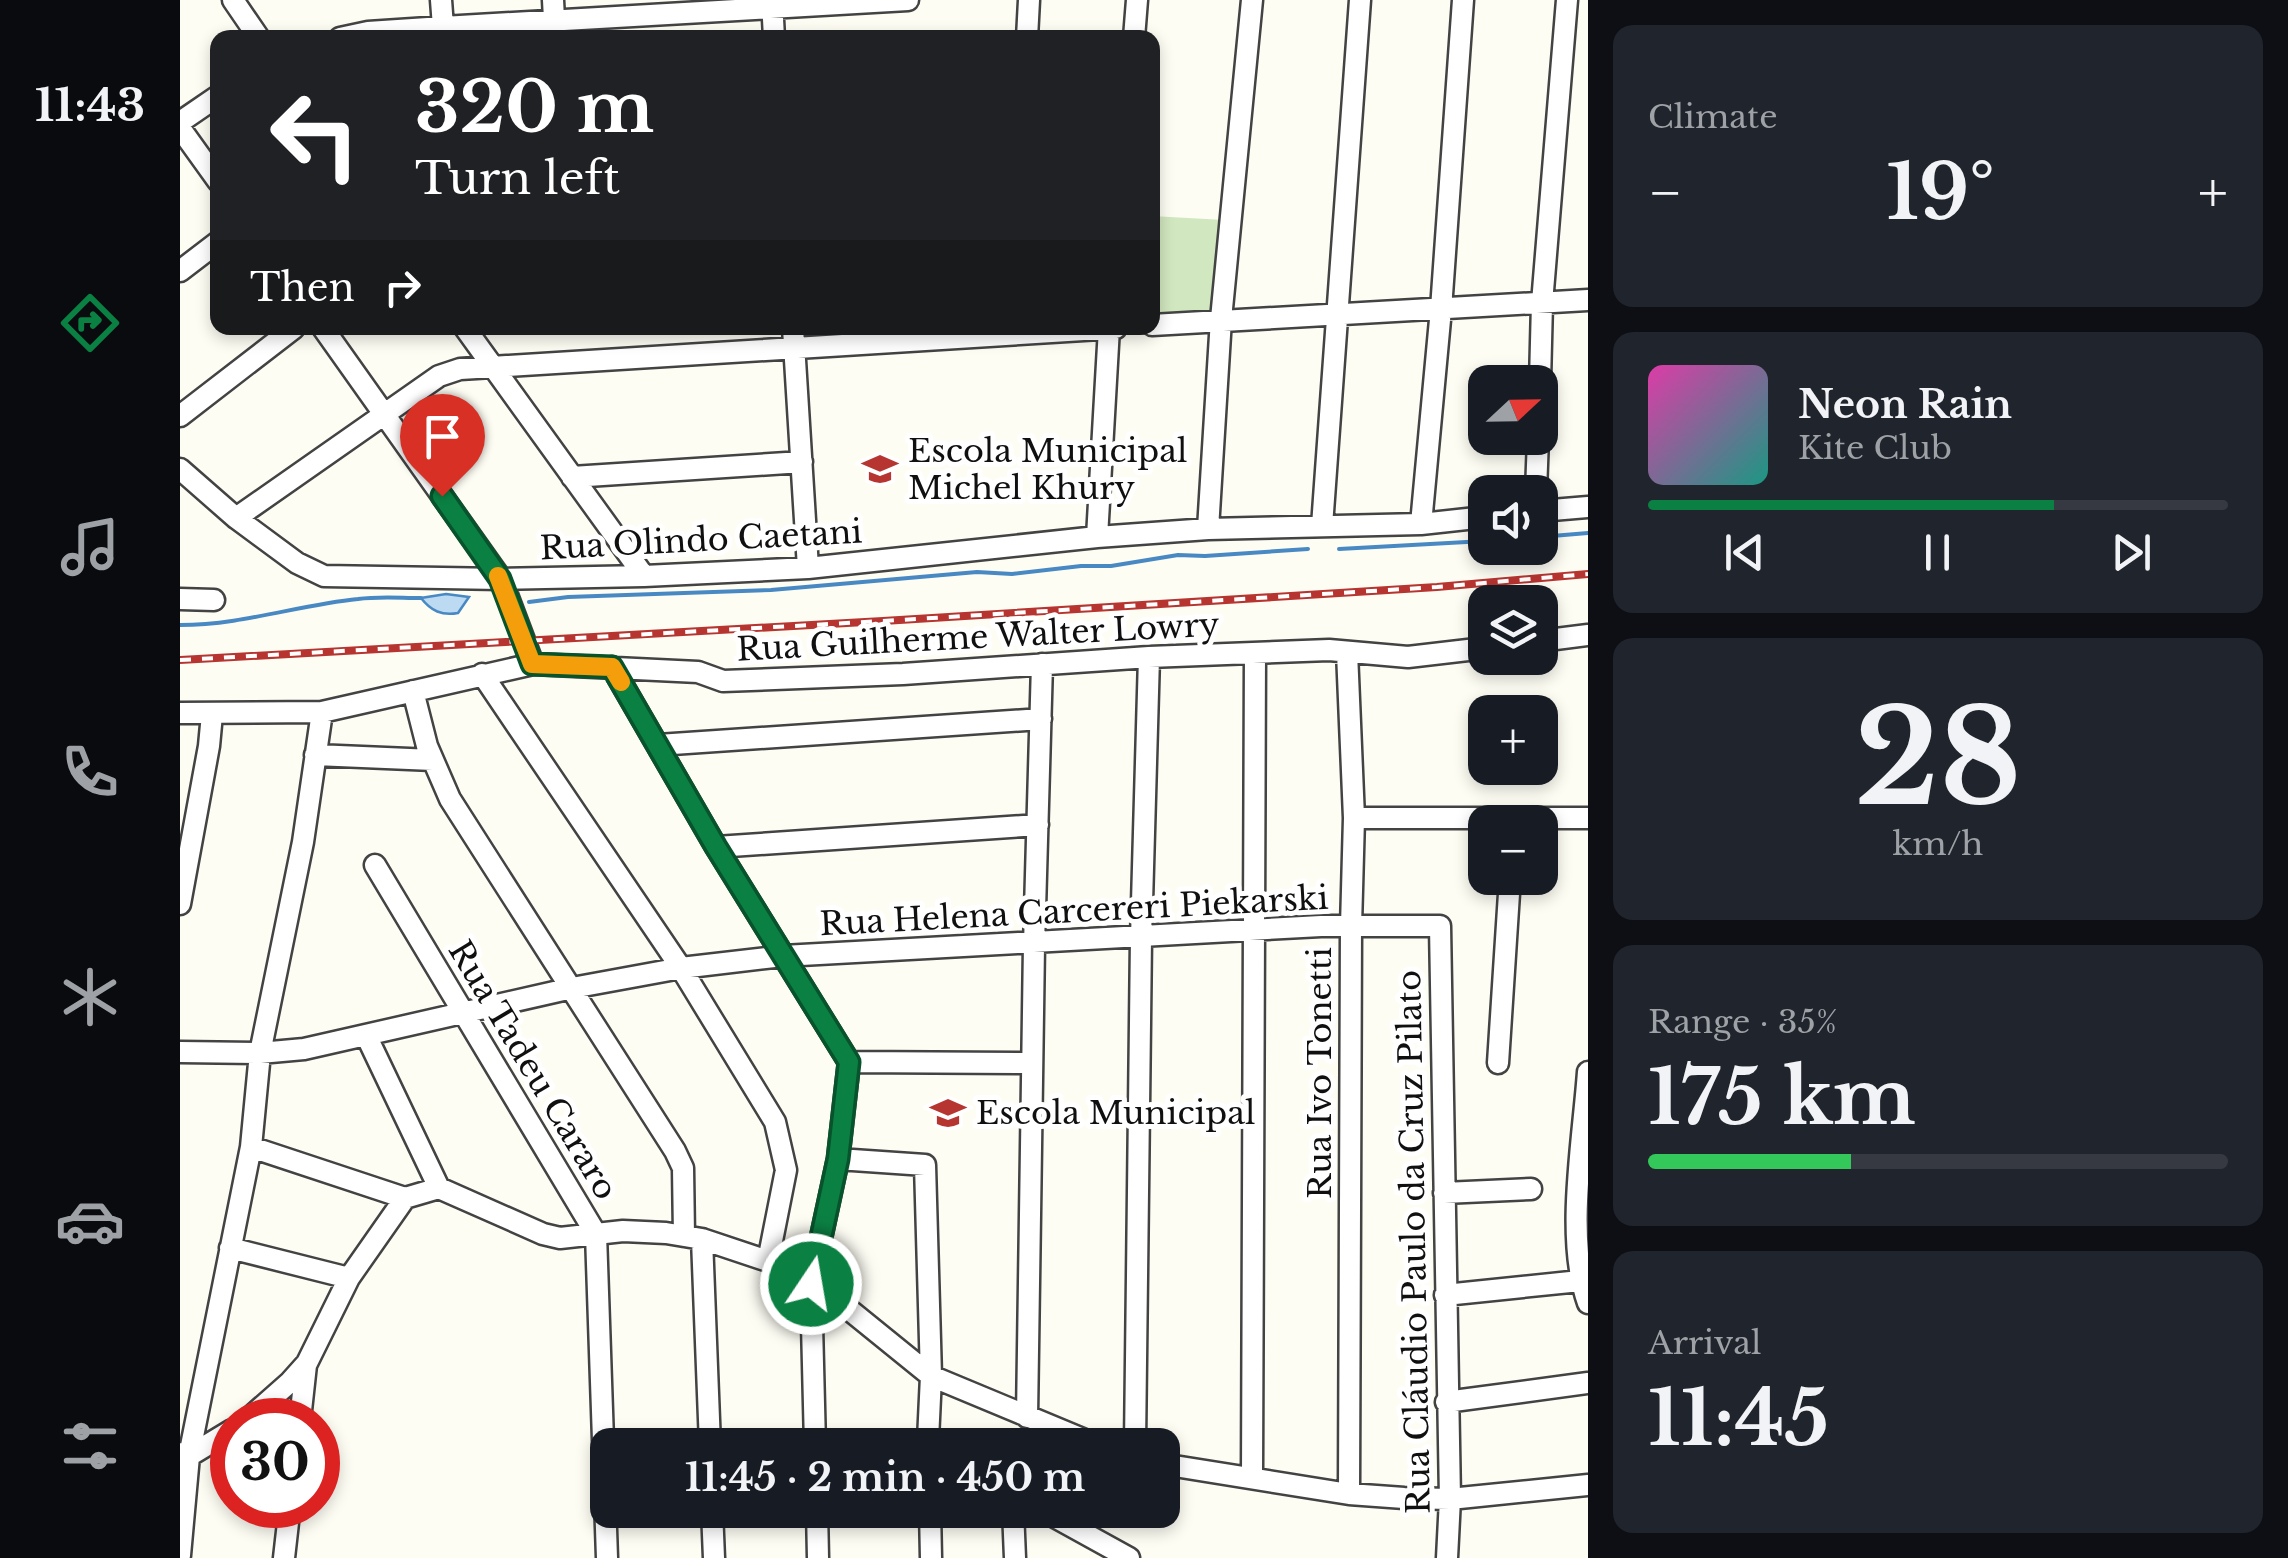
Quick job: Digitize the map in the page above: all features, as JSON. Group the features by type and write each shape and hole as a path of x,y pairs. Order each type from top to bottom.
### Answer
{"street":[{"path":"233,0 254,30"},
{"path":"442,0 442,26"},
{"path":"393,30 662,7 908,0"},
{"path":"1027,30 1029,0"},
{"path":"1135,30 1137,0"},
{"path":"1208,529 1221,319 1252,0"},
{"path":"1322,526 1360,0"},
{"path":"1421,524 1463,0"},
{"path":"1540,365 1542,302 1567,0"},
{"path":"772,3 774,30"},
{"path":"210,102 180,125 210,169"},
{"path":"180,271 210,248"},
{"path":"1160,323 1588,300"},
{"path":"180,416 285,335"},
{"path":"328,335 500,579 532,664"},
{"path":"470,335 644,576"},
{"path":"793,335 808,568"},
{"path":"236,518 439,376 491,365 794,350 951,335"},
{"path":"1097,538 1112,335"},
{"path":"572,476 802,462"},
{"name":"Rua Olindo Caetani","path":"180,469 236,518 297,563 324,576 500,579 808,568 1208,529 1421,524 1468,519"},
{"path":"1558,510 1588,508"},
{"path":"180,599 214,600"},
{"path":"1558,639 1588,635"},
{"name":"Rua Guilherme Walter Lowry","path":"180,713 322,712 532,664 698,672 723,681 903,674 1149,656 1347,652 1408,657 1468,650"},
{"name":"Rua Ivo Tonetti","path":"1347,652 1354,818 1350,1494"},
{"path":"1252,1476 1255,653"},
{"path":"1135,1428 1149,656"},
{"path":"1027,1417 1042,664"},
{"path":"612,667 716,847 849,1062 838,1159 811,1284 815,1428"},
{"path":"482,674 680,968 775,1122 786,1170 768,1261"},
{"path":"413,691 418,721 450,799 676,1151 683,1168 693,1237 709,1428"},
{"path":"180,1555 184,1454 250,1148 260,1052 303,842 322,712"},
{"path":"180,904 212,714"},
{"path":"658,746 1040,720"},
{"path":"315,756 433,760"},
{"path":"1354,818 1468,819"},
{"path":"1558,819 1588,818"},
{"path":"716,847 1038,825"},
{"name":"Rua Tadeu Cararo","path":"375,865 596,1234 607,1558"},
{"path":"1498,1063 1509,895"},
{"name":"Rua Helena Carcereri Piekarski","path":"180,1052 304,1048 572,988 680,968 783,956 1351,926 1440,926"},
{"name":"Rua Cláudio Paulo da Cruz Pilato","path":"1440,926 1450,1499 1447,1558"},
{"path":"366,1035 439,1188"},
{"path":"849,1062 1032,1062"},
{"path":"1588,1072 1576,1240 1580,1281 1588,1303"},
{"path":"250,1148 405,1198 439,1188 560,1238 623,1231 693,1237 768,1261 836,1299 930,1376 1054,1428"},
{"path":"838,1159 925,1166 931,1428"},
{"path":"1444,1193 1531,1189"},
{"path":"270,1398 306,1363 350,1278 405,1198"},
{"path":"230,1248 350,1278"},
{"path":"1445,1295 1580,1281"},
{"path":"302,1398 306,1363"},
{"path":"1446,1402 1588,1383"},
{"path":"184,1454 210,1441"},
{"path":"1180,1466 1350,1494 1450,1499 1588,1485"},
{"path":"284,1558 287,1528"},
{"path":"713,1528 714,1558"},
{"path":"817,1528 818,1558"},
{"path":"930,1528 931,1558"},
{"path":"1013,1528 1014,1558"},
{"path":"1075,1528 1129,1558"}],"green space":[{"path":"1160,216 1224,220 1211,313 1160,314"}],"water":[{"path":"446,594 469,597 458,613 452,614 437,612 421,598"}],"waterway":[{"path":"1558,536 1588,533"},
{"path":"1339,549 1468,542"},
{"path":"529,602 568,597 771,590 977,572 1012,574 1111,566 1178,555 1308,549"},
{"path":"180,625 226,622 366,598 421,598"}],"railway":[{"path":"180,660 883,621 1588,574"}],"slow traffic":[{"path":"498,576 532,664 612,667 621,682"}],"place":[{"name":"Escola Municipal Michel Khury","path":"880,469"},
{"name":"Escola Municipal","path":"948,1113"}],"route":[{"path":"442,496 500,579 532,664 612,667 716,847 849,1062 838,1159 811,1284"}]}
